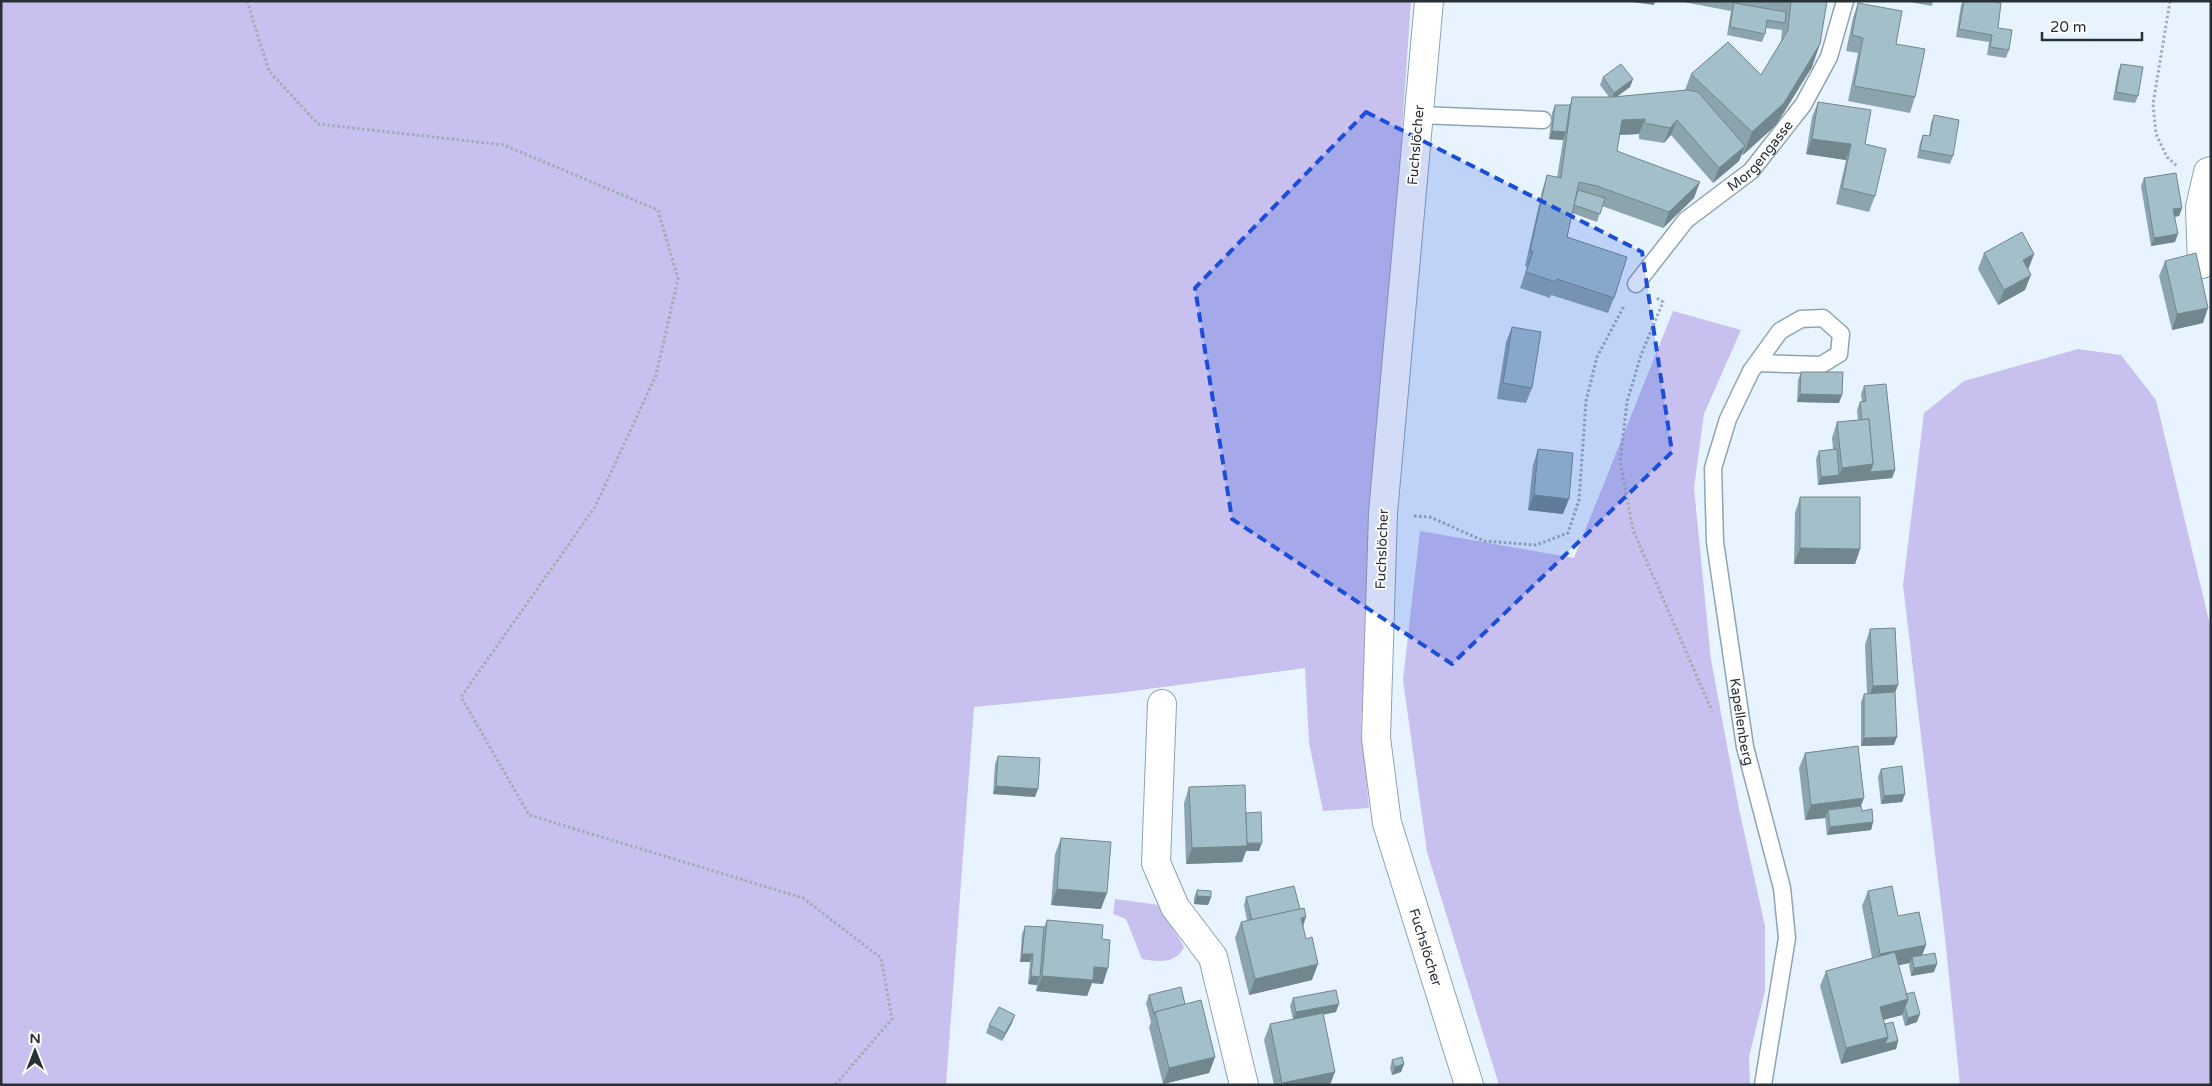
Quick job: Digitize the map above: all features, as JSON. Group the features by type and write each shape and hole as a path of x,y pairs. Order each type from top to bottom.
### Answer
{"street":[{"name":"Fuchslöcher","path":"1429,1 1383,513 1376,738 1387,823 1469,1085"},
{"path":"2202,264 2200,207 2209,171"},
{"path":"1162,704 1156,863 1175,907 1213,957 1244,1085"}],"lane":[{"name":"Morgengasse","path":"1636,284 1686,220 1751,171 1803,105 1830,57 1844,1"},
{"path":"1419,115 1543,120"},
{"name":"Kapellenberg","path":"1757,362 1821,365 1839,354 1841,334 1823,318 1801,319 1780,331 1757,362 1751,371 1728,419 1713,468 1716,542 1745,748 1782,888 1787,938 1763,1085"}],"path":[{"path":"246,1 269,71 318,124 504,146 658,210 678,279 656,375 596,507 461,696 529,815 803,898 881,958 892,1019 835,1085"},
{"path":"2170,1 2153,104 2156,134 2167,157 2180,170 2209,171"},
{"path":"1383,513 1430,517 1484,541 1536,546 1568,533 1579,500 1586,401 1597,358 1636,284"},
{"path":"1664,302 1641,355 1627,402 1620,462 1632,530 1712,712"}],"highlighted area":[{"path":"1366,112 1642,252 1672,452 1452,664 1232,519 1195,288"}],"shaded area":[{"path":"1,1 1411,1 1361,723 1369,808 1323,811 1309,742 1305,668 1118,693 974,707 946,1085 1,1085"},
{"path":"1673,311 1741,330 1704,414 1694,488 1711,660 1739,809 1765,926 1765,991 1749,1057 1750,1085 1499,1085 1427,852 1403,680 1420,531 1574,558"},
{"path":"2078,349 2121,355 2156,400 2211,629 2211,1085 1960,1085 1945,937 1903,585 1924,413 1964,381"},
{"path":"1115,899 1159,905 1184,947 1181,953 1172,959 1166,960 1142,959 1126,919 1113,914"}],"building":[{"path":"1791,1 1827,1 1820,44 1784,103 1752,132 1691,74 1728,42 1761,75 1788,30"},
{"path":"1964,1 1992,1 2001,3 1998,28 2012,30 2009,50 1990,47 1992,35 1959,29"},
{"path":"1734,3 1786,12 1785,23 1767,20 1765,34 1730,27"},
{"path":"1858,3 1902,11 1896,44 1925,49 1915,97 1854,86 1863,38 1852,35"},
{"path":"1621,64 1633,79 1614,93 1603,77"},
{"path":"2121,64 2143,67 2138,96 2116,92"},
{"path":"1687,90 1698,92 1745,146 1719,168 1677,120 1670,128 1645,123 1645,119 1622,120 1617,151 1700,182 1669,212 1597,186 1579,182 1567,237 1627,257 1614,298 1557,279 1556,282 1526,272 1533,251 1530,251 1547,175 1561,178 1572,97 1613,97"},
{"path":"1818,102 1871,110 1865,144 1886,149 1875,196 1842,188 1851,144 1812,139"},
{"path":"1555,105 1570,105 1566,132 1552,131"},
{"path":"1934,115 1959,120 1953,156 1920,150 1923,135 1930,136"},
{"path":"2176,173 2182,208 2173,209 2178,234 2154,238 2144,178"},
{"path":"1578,190 1605,198 1600,214 1574,205"},
{"path":"2022,232 2034,254 2023,260 2031,275 2004,290 1984,253"},
{"path":"2196,253 2208,308 2177,314 2165,261"},
{"path":"1512,327 1541,332 1532,388 1503,383"},
{"path":"1801,372 1843,372 1842,395 1800,394"},
{"path":"1886,384 1895,470 1870,472 1873,464 1869,419 1862,420 1860,402 1866,401 1864,386"},
{"path":"1869,419 1873,464 1842,468 1837,422"},
{"path":"1538,449 1573,453 1569,499 1534,495"},
{"path":"1837,449 1839,475 1821,477 1819,451"},
{"path":"1800,497 1860,497 1860,549 1800,548"},
{"path":"1895,628 1898,685 1873,686 1870,629"},
{"path":"1895,692 1897,737 1864,738 1864,694"},
{"path":"1858,746 1864,798 1811,805 1805,753"},
{"path":"998,756 1040,758 1038,789 996,786"},
{"path":"1902,766 1905,794 1884,796 1881,769"},
{"path":"1245,785 1247,846 1192,848 1189,787"},
{"path":"1861,806 1862,811 1872,809 1873,822 1830,827 1828,810"},
{"path":"1261,812 1262,843 1247,843 1246,813"},
{"path":"1061,838 1111,842 1107,893 1057,889"},
{"path":"1294,886 1300,909 1252,920 1246,897"},
{"path":"1892,886 1898,916 1919,912 1926,945 1880,954 1868,891"},
{"path":"1197,890 1211,891 1211,897 1197,896"},
{"path":"1304,908 1306,917 1301,918 1306,939 1312,937 1318,964 1255,979 1241,922"},
{"path":"1047,920 1103,925 1102,939 1110,940 1108,968 1094,967 1093,980 1042,976"},
{"path":"1025,926 1044,927 1040,977 1031,976 1033,954 1022,954"},
{"path":"1895,952 1908,999 1880,1007 1888,1037 1846,1048 1826,971"},
{"path":"1935,953 1937,964 1914,968 1912,957"},
{"path":"1181,987 1185,1004 1155,1012 1154,1014 1149,995"},
{"path":"1336,990 1339,1004 1296,1012 1293,998"},
{"path":"1914,992 1920,1014 1908,1018 1905,1007 1908,999 1906,994"},
{"path":"1201,1000 1215,1057 1169,1068 1155,1012"},
{"path":"999,1007 1015,1015 1005,1033 989,1025"},
{"path":"1323,1013 1335,1072 1282,1083 1270,1024"},
{"path":"1893,1022 1898,1041 1885,1044 1888,1037 1885,1024"},
{"path":"1402,1057 1404,1064 1395,1067 1392,1060"}]}
